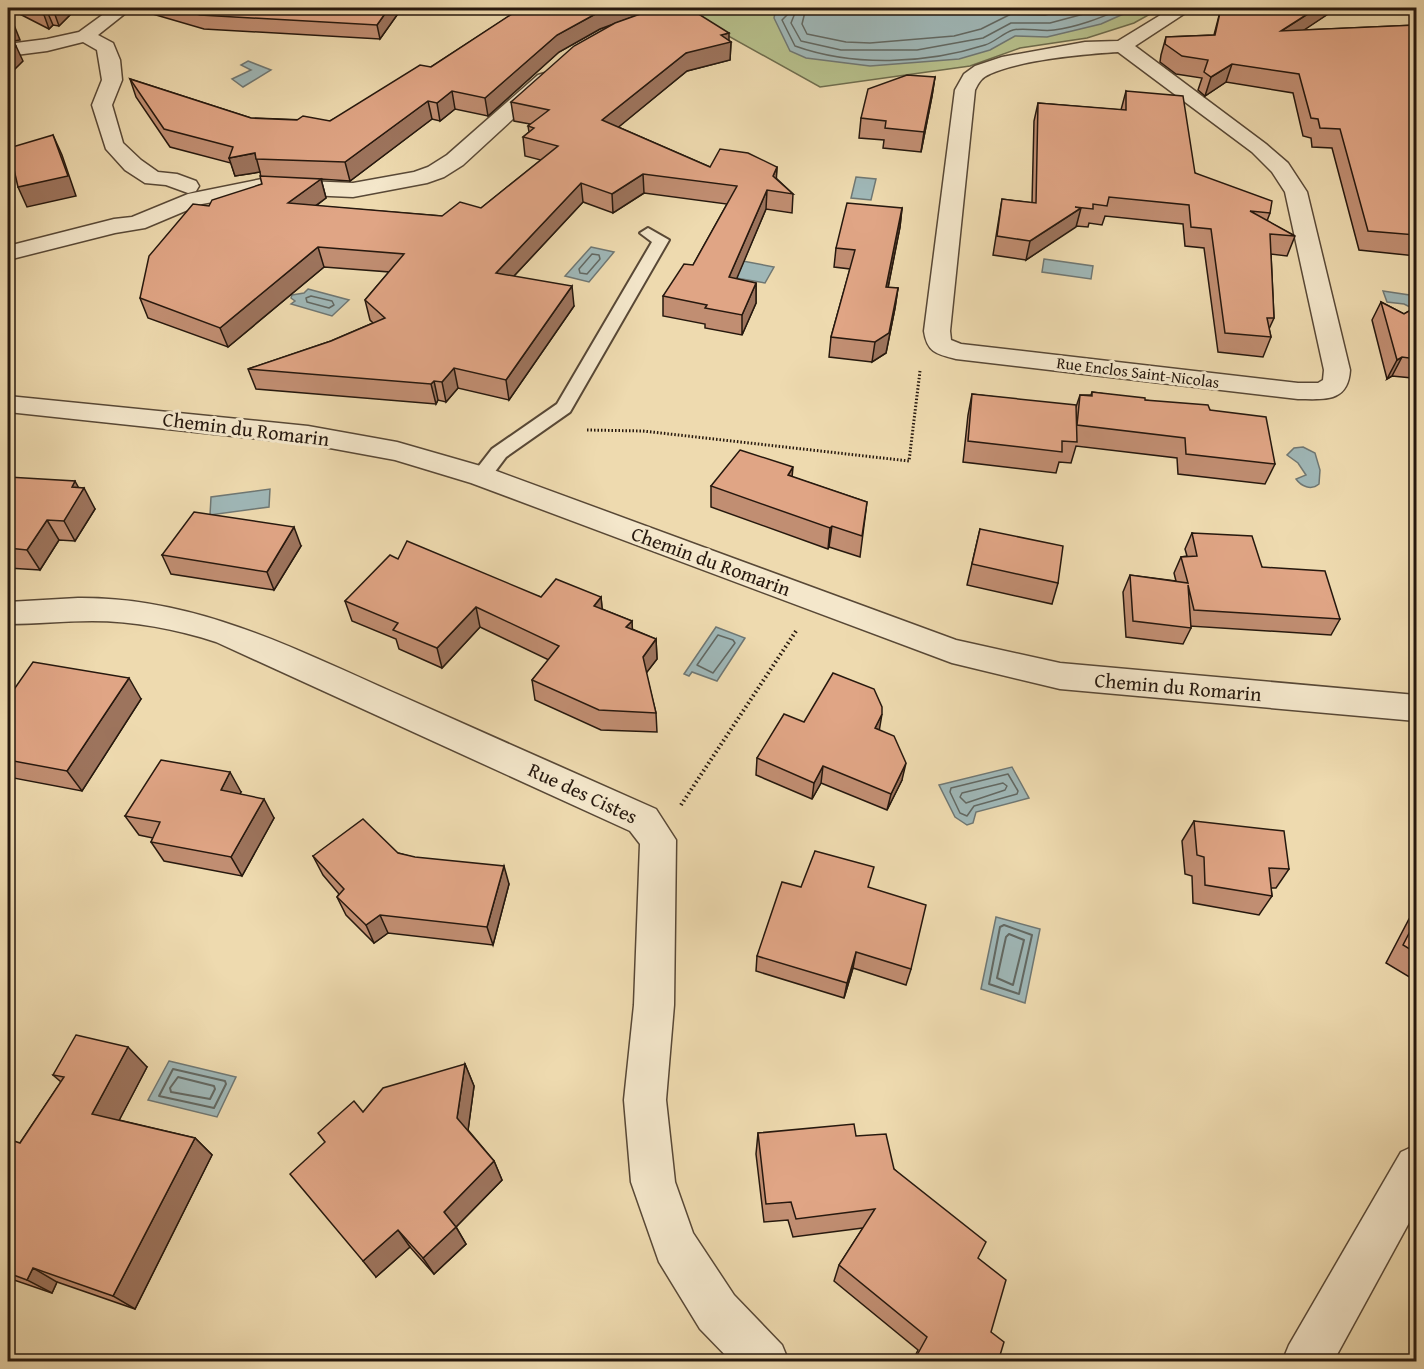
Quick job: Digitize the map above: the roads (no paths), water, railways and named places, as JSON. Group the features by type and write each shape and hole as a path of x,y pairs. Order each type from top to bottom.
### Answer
{"street":[{"path":"8,50 47,45 85,36 123,8"},
{"path":"1122,46 1184,8"},
{"path":"627,27 656,11"},
{"path":"85,36 106,47 110,60 112,80 102,105 113,144 156,188 166,202 186,195 196,199 262,186 353,190 402,182 436,172 456,160 558,66"},
{"name":"Rue Enclos Saint-Nicolas","path":"1122,46 1259,148 1280,168 1296,192 1337,370 1336,384 1323,391 1298,391 956,351 939,344 937,331 965,90 971,78 982,70 1002,63 1085,48 1122,46"},
{"path":"114,226 156,188"},
{"path":"8,253 114,226 137,223 186,195"},
{"name":"Chemin du Romarin","path":"8,404 331,438 398,451 481,476 952,651 1060,676 1416,708"},
{"name":"Rue des Cistes","path":"8,613 117,610 164,616 206,626 242,639 643,820 658,840 654,1005 645,1100 653,1182 675,1246 717,1312 765,1362"},
{"path":"1306,1362 1416,1167"}],"lane":[{"path":"481,476 499,453 564,408 661,240 648,233"}],"water":[{"path":"795,8 1137,8 1101,24 1047,37 1015,36 990,50 959,59 870,66 806,58 790,51 774,18 775,13"},
{"path":"248,61 271,70 243,87 232,79 251,70 241,65"},
{"path":"856,177 876,179 871,200 851,198"},
{"path":"591,247 614,252 589,282 565,276"},
{"path":"716,256 774,267 765,283 707,273"},
{"path":"1044,259 1093,266 1091,279 1042,272"},
{"path":"308,289 349,300 332,316 291,304 295,301 291,298 292,295 304,293"},
{"path":"1383,291 1416,296 1416,310 1404,304 1387,302"},
{"path":"1303,447 1315,453 1320,470 1319,484 1313,487 1303,486 1296,479 1306,475 1298,463 1287,455 1294,448"},
{"path":"270,489 269,507 210,515 211,497"},
{"path":"716,627 745,638 717,681 692,672 689,676 684,674"},
{"path":"1012,767 1029,798 976,812 973,823 967,825 955,817 939,785"},
{"path":"996,917 1040,929 1025,1003 981,989"},
{"path":"169,1061 236,1077 217,1117 148,1100"}]}
